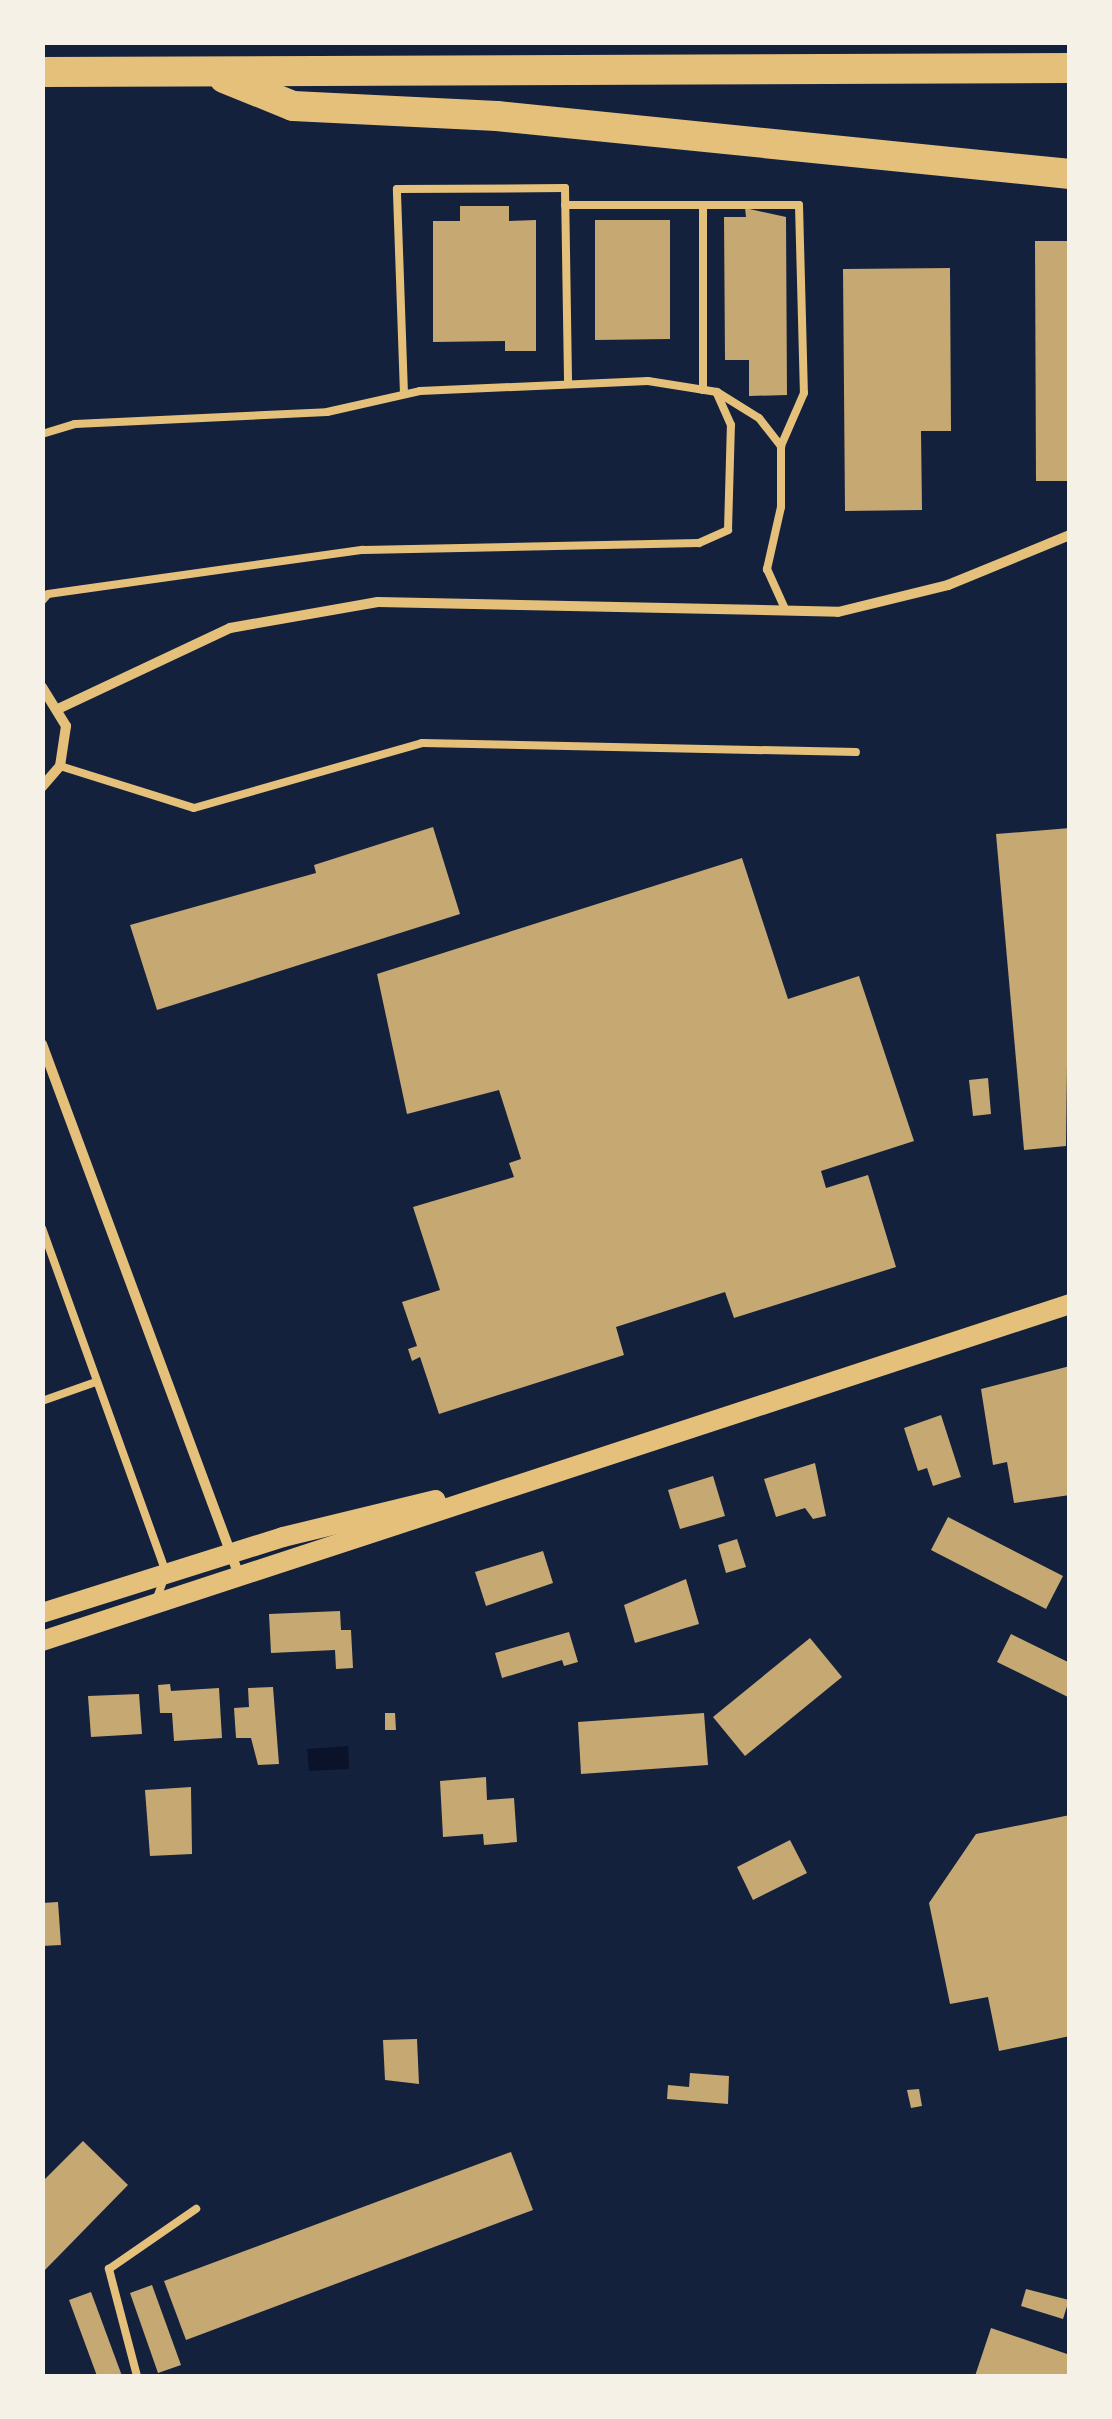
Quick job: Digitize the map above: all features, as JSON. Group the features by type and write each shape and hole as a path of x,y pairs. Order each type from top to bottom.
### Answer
{"highway":[{"path":"42,72 1070,68"},
{"path":"208,72 294,106 497,116 1070,174"}],"main road":[{"path":"42,1641 240,1578 516,1481 1067,1305"},
{"path":"42,1613 231,1552 516,1481"}],"street":[{"path":"60,708 230,628 378,602 838,612 948,585 1070,535"},
{"path":"42,687 60,708 66,746 60,766 42,786"},
{"path":"42,1044 240,1578"}],"lane":[{"path":"404,394 397,189 565,188 568,384"},
{"path":"565,205 798,205 804,393 781,446 781,507 767,570 786,611"},
{"path":"702,390 703,205"},
{"path":"42,434 74,424 327,412 404,394 648,381 717,392 758,418 781,446"},
{"path":"44,595 363,550 700,543 728,530 730,425 717,392"},
{"path":"60,766 194,808 422,742 856,752"},
{"path":"42,1228 166,1573 155,1605"},
{"path":"42,1401 96,1382"},
{"path":"137,2376 109,2269 196,2209"}],"water":[{"path":"348,1746 349,1769 309,1771 307,1749"}],"building":[{"path":"460,206 509,206 509,221 536,220 536,351 505,351 505,341 433,342 433,221 460,221"},
{"path":"745,208 786,217 787,395 749,396 749,360 725,360 724,217 746,217"},
{"path":"595,220 670,220 670,339 595,340"},
{"path":"1035,241 1070,241 1070,481 1036,481"},
{"path":"950,268 951,431 921,431 922,510 845,511 843,269"},
{"path":"433,827 460,914 157,1010 130,925 316,873 314,865"},
{"path":"1070,828 1066,1146 1024,1150 996,834"},
{"path":"742,858 788,999 859,976 914,1141 821,1171 826,1188 868,1175 896,1267 734,1318 725,1292 616,1327 624,1355 439,1414 420,1357 412,1361 408,1349 417,1346 402,1302 440,1290 413,1207 514,1177 509,1163 521,1159 499,1090 407,1114 377,974"},
{"path":"988,1078 991,1114 973,1116 969,1080"},
{"path":"1070,1366 1070,1495 1014,1503 1007,1462 993,1465 981,1389"},
{"path":"941,1415 961,1477 933,1486 927,1468 918,1471 904,1428"},
{"path":"815,1463 826,1516 813,1519 805,1508 776,1517 764,1479"},
{"path":"713,1476 725,1516 680,1529 668,1490"},
{"path":"948,1517 1063,1576 1046,1609 931,1550"},
{"path":"737,1539 746,1567 726,1573 718,1545"},
{"path":"543,1551 553,1583 486,1606 475,1572"},
{"path":"686,1579 699,1624 635,1643 624,1605"},
{"path":"340,1611 341,1630 351,1630 353,1668 336,1669 335,1650 271,1653 269,1614"},
{"path":"569,1632 578,1662 564,1666 562,1660 502,1678 495,1653"},
{"path":"1011,1634 1070,1663 1070,1698 997,1662"},
{"path":"810,1638 842,1677 745,1756 713,1717"},
{"path":"170,1684 171,1691 219,1688 222,1738 174,1741 172,1713 160,1713 158,1685"},
{"path":"273,1687 279,1764 258,1765 251,1738 236,1738 234,1708 249,1707 248,1688"},
{"path":"139,1694 142,1734 91,1737 88,1696"},
{"path":"385,1713 395,1713 396,1730 385,1730"},
{"path":"704,1713 708,1765 581,1774 578,1722"},
{"path":"486,1777 487,1800 514,1798 517,1842 484,1845 483,1834 443,1837 440,1781"},
{"path":"191,1787 192,1854 150,1856 145,1790"},
{"path":"1070,1815 1070,2036 999,2051 988,1997 950,2004 929,1903 976,1834"},
{"path":"790,1840 807,1873 753,1900 737,1867"},
{"path":"58,1902 61,1945 42,1946 42,1903"},
{"path":"417,2039 419,2084 385,2080 383,2040"},
{"path":"690,2073 729,2076 728,2104 667,2099 668,2085 689,2087"},
{"path":"919,2089 922,2106 911,2108 907,2090"},
{"path":"83,2141 128,2185 42,2273 42,2182"},
{"path":"511,2152 533,2210 186,2340 164,2281"},
{"path":"152,2285 181,2365 158,2373 130,2293"},
{"path":"1026,2289 1069,2300 1063,2319 1021,2306"},
{"path":"91,2292 122,2376 97,2376 69,2300"},
{"path":"991,2328 1070,2355 1070,2376 975,2376"}]}
